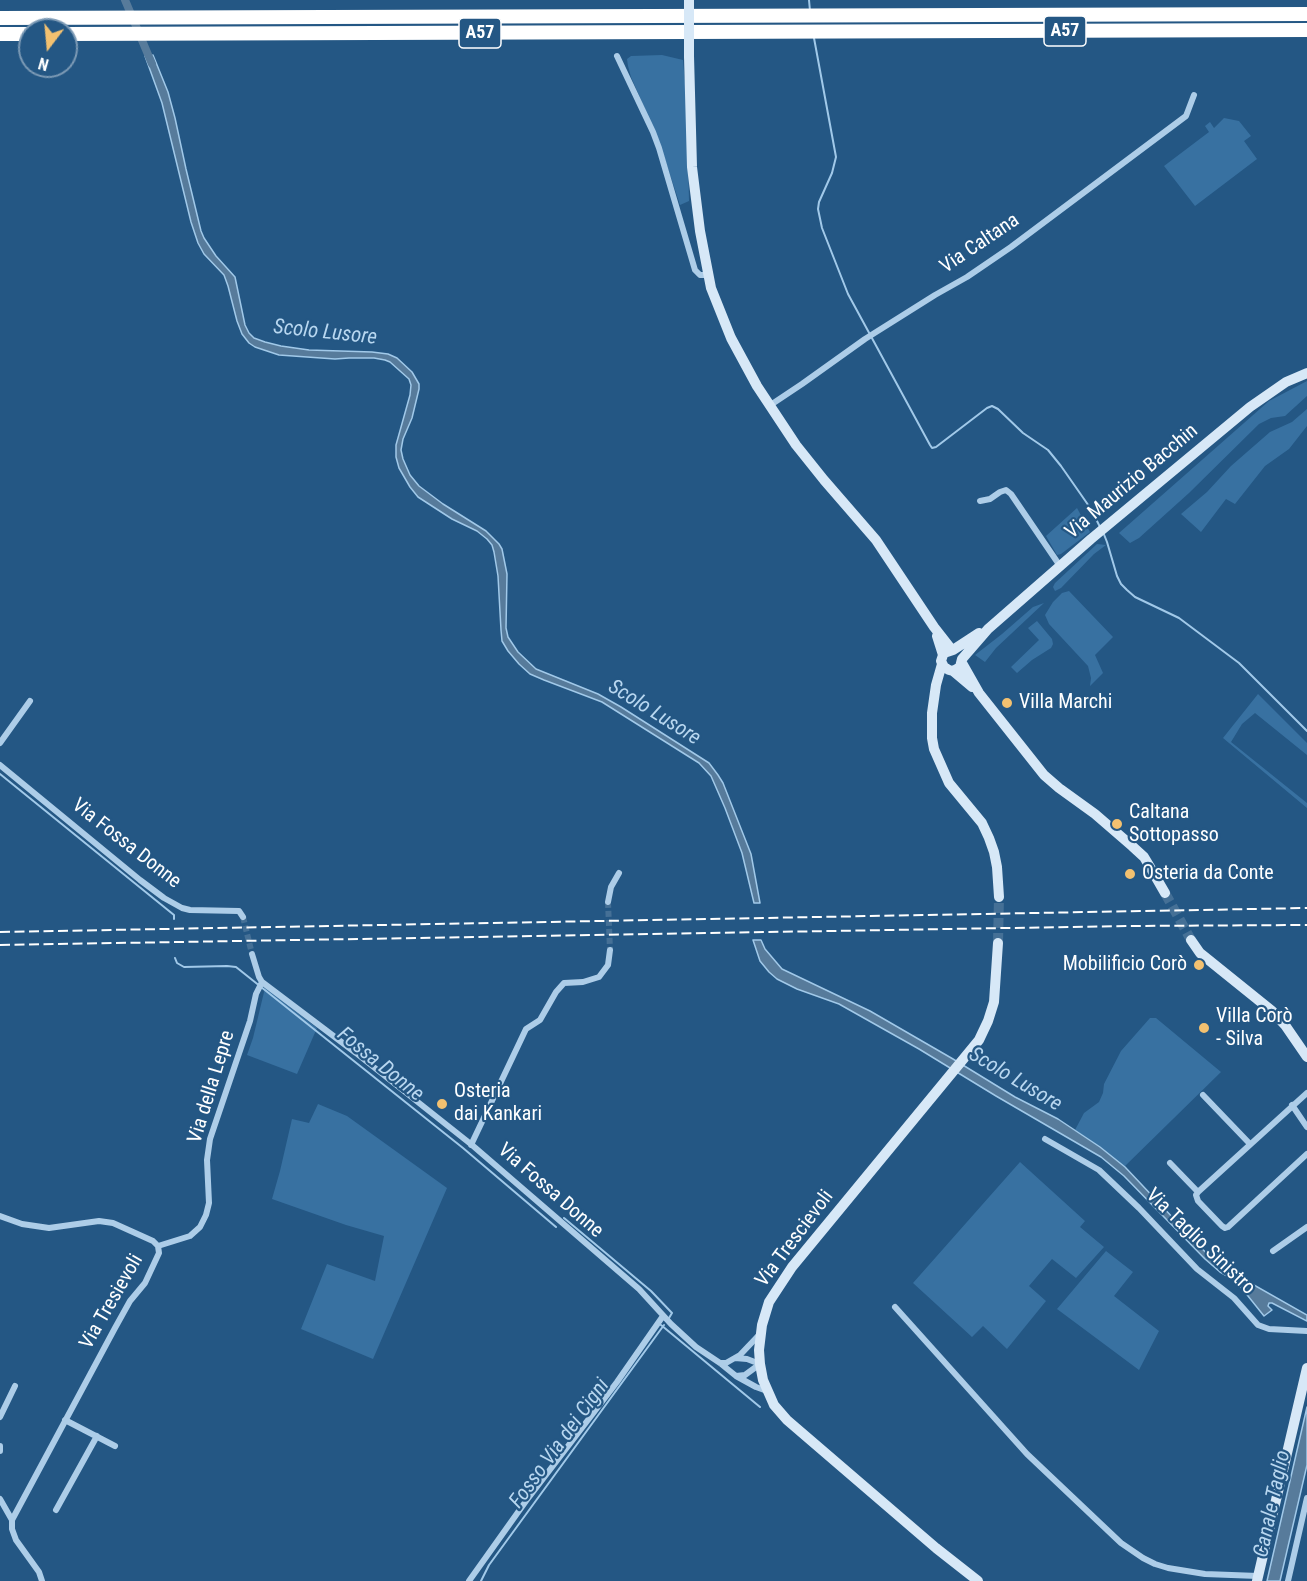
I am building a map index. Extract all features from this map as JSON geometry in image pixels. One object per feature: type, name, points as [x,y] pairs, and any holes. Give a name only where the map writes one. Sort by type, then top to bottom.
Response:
[{"type":"highway","name":"A57","points":[[0,18],[1307,14]]},
{"type":"highway","name":"A57","points":[[78,34],[1307,30]]},
{"type":"highway","points":[[0,34],[18,34]]},
{"type":"main road","points":[[689,0],[692,167],[707,274],[717,306],[731,338],[769,406],[796,445],[876,540],[934,627],[948,655],[946,669],[953,671],[979,693]]},
{"type":"main road","name":"Via Maurizio Bacchin","points":[[962,661],[988,629],[1091,539],[1259,400],[1286,382],[1307,373]]},
{"type":"main road","name":"Via Maurizio Bacchin","points":[[948,655],[969,639],[988,629]]},
{"type":"main road","points":[[948,655],[959,653],[979,693],[1044,775],[1095,814],[1143,857],[1165,893]]},
{"type":"main road","points":[[948,655],[936,685],[932,726],[934,749],[949,783],[982,823],[989,838],[997,867],[999,897]]},
{"type":"main road","points":[[935,696],[953,671],[960,667],[962,661]]},
{"type":"main road","points":[[1191,940],[1200,953],[1272,1011],[1285,1025],[1307,1057]]},
{"type":"main road","name":"Via Trescievoli","points":[[978,1581],[936,1548],[787,1420],[774,1405],[763,1380],[760,1364],[760,1335],[769,1302],[792,1267],[979,1040],[994,1002],[998,943]]},
{"type":"main road","points":[[1258,1578],[1307,1368]]},
{"type":"street","points":[[617,56],[656,140],[695,270],[700,274],[707,274]]},
{"type":"street","name":"Via Caltana","points":[[769,406],[865,339],[967,277],[1011,247],[1182,120],[1186,116],[1194,94]]},
{"type":"street","points":[[980,501],[990,499],[1006,490],[1011,494],[1060,566]]},
{"type":"street","points":[[0,743],[30,701]]},
{"type":"street","name":"Via Fossa Donne","points":[[0,765],[164,898],[190,910],[238,911],[243,917]]},
{"type":"street","points":[[608,902],[611,887],[619,873]]},
{"type":"street","points":[[471,1145],[526,1029],[540,1020],[556,992],[564,983],[599,978],[608,965],[610,950]]},
{"type":"street","points":[[252,954],[261,984]]},
{"type":"street","name":"Via Fossa Donne","points":[[261,984],[356,1053],[471,1145],[639,1289],[663,1316],[696,1347],[720,1362],[736,1376],[756,1388],[768,1391]]},
{"type":"street","name":"Via della Lepre","points":[[158,1246],[190,1236],[200,1227],[206,1215],[209,1203],[207,1160],[210,1139],[261,984]]},
{"type":"street","points":[[1307,1093],[1198,1192],[1196,1195],[1198,1201],[1222,1226],[1228,1227],[1307,1154]]},
{"type":"street","points":[[1203,1095],[1250,1144]]},
{"type":"street","points":[[1292,1105],[1307,1127]]},
{"type":"street","name":"Via Taglio Sinistro","points":[[1045,1139],[1099,1170],[1197,1269],[1234,1298],[1258,1325],[1269,1329],[1307,1331]]},
{"type":"street","points":[[1170,1163],[1198,1192]]},
{"type":"street","name":"Via Tresievoli","points":[[0,1216],[22,1224],[49,1228],[92,1221],[113,1223],[153,1241],[158,1246],[159,1253],[145,1283],[130,1300],[12,1520]]},
{"type":"street","points":[[1273,1251],[1307,1227]]},
{"type":"street","points":[[895,1307],[1027,1454],[1120,1543],[1143,1558],[1168,1568],[1205,1574],[1258,1578]]},
{"type":"street","points":[[469,1581],[526,1501],[617,1382],[663,1316]]},
{"type":"street","points":[[720,1362],[726,1363],[740,1355],[760,1335]]},
{"type":"street","points":[[735,1358],[747,1359],[760,1364]]},
{"type":"street","points":[[736,1376],[745,1375],[760,1364]]},
{"type":"street","points":[[0,1417],[15,1386]]},
{"type":"street","points":[[65,1420],[115,1446]]},
{"type":"street","points":[[56,1510],[97,1436]]},
{"type":"street","points":[[1288,1581],[1307,1498]]},
{"type":"street","points":[[0,1499],[12,1520],[16,1540],[39,1572],[42,1581]]},
{"type":"shaded area","points":[[153,55],[168,92],[201,231],[216,256],[235,277],[245,325],[249,333],[254,338],[281,346],[309,350],[388,354],[397,358],[412,372],[419,384],[419,389],[412,418],[403,439],[401,450],[403,459],[410,475],[419,486],[486,531],[502,549],[507,574],[506,628],[508,637],[518,652],[536,669],[598,694],[709,763],[723,783],[751,854],[760,903],[754,903],[742,853],[725,808],[711,776],[699,763],[602,702],[530,674],[508,651],[502,641],[498,576],[492,545],[477,531],[452,519],[418,497],[399,468],[396,445],[410,395],[409,379],[385,360],[279,355],[255,347],[242,334],[224,275],[204,254],[191,222],[162,103],[145,56]]},
{"type":"shaded area","points":[[662,55],[683,60],[687,107],[689,201],[680,205],[659,141],[631,77],[627,59],[631,56]]},
{"type":"shaded area","points":[[1224,118],[1239,121],[1251,136],[1244,141],[1257,159],[1195,206],[1164,166],[1209,132],[1205,126],[1210,122],[1214,128]]},
{"type":"shaded area","points":[[1307,381],[1307,396],[1285,416],[1271,418],[1259,424],[1189,493],[1139,538],[1130,543],[1119,533],[1269,401]]},
{"type":"shaded area","points":[[1307,409],[1307,426],[1289,449],[1265,466],[1235,504],[1226,499],[1201,532],[1181,514],[1270,432],[1292,422]]},
{"type":"shaded area","points":[[1077,508],[1090,532],[1057,555],[1046,536]]},
{"type":"shaded area","points":[[1097,544],[1106,545],[1055,591],[1053,587],[1055,583]]},
{"type":"shaded area","points":[[1069,591],[1113,637],[1095,655],[1103,673],[1090,686],[1088,666],[1049,624],[1045,615],[1062,593]]},
{"type":"shaded area","points":[[1044,603],[996,648],[985,662],[975,655],[1033,607]]},
{"type":"shaded area","points":[[1037,621],[1052,639],[1053,644],[1051,648],[1017,673],[1011,667],[1039,640],[1028,628]]},
{"type":"shaded area","points":[[1258,694],[1307,743],[1307,755],[1255,713],[1242,724],[1231,742],[1307,803],[1307,808],[1223,738]]},
{"type":"shaded area","points":[[753,940],[761,940],[765,949],[782,969],[870,1011],[1015,1097],[1058,1119],[1100,1147],[1125,1167],[1209,1256],[1231,1272],[1307,1315],[1307,1321],[1272,1303],[1268,1306],[1272,1310],[1264,1316],[1236,1281],[1220,1272],[1205,1259],[1124,1176],[1101,1157],[839,1004],[777,979],[760,961]]},
{"type":"shaded area","points":[[265,988],[317,1028],[297,1074],[247,1055]]},
{"type":"shaded area","points":[[1150,1018],[1156,1018],[1221,1072],[1124,1167],[1075,1130],[1084,1113],[1099,1102],[1104,1084],[1121,1051]]},
{"type":"shaded area","points":[[318,1104],[347,1116],[447,1188],[373,1359],[301,1329],[327,1264],[375,1281],[384,1236],[272,1199],[292,1119],[309,1123]]},
{"type":"shaded area","points":[[1020,1162],[1085,1221],[1080,1227],[1104,1247],[1076,1278],[1052,1259],[1029,1286],[1046,1301],[1007,1349],[983,1326],[972,1337],[913,1283]]},
{"type":"shaded area","points":[[1106,1251],[1133,1272],[1114,1296],[1159,1331],[1139,1370],[1057,1309]]},
{"type":"shaded area","points":[[1307,1407],[1307,1465],[1280,1581],[1267,1581]]},
{"type":"waterway","name":"Scolo Lusore","points":[[125,0],[152,64]]},
{"type":"waterway","points":[[809,0],[810,11]]},
{"type":"waterway","points":[[814,38],[836,157],[832,173],[819,202],[822,228],[848,294],[930,445],[932,448],[936,447],[992,406],[1023,433],[1048,450],[1091,509],[1100,527]]},
{"type":"waterway","points":[[1103,532],[1117,576],[1127,590],[1135,597],[1179,618],[1239,663],[1307,731]]},
{"type":"waterway","name":"Fossa Donne","points":[[0,774],[174,915],[174,919]]},
{"type":"waterway","name":"Fossa Donne","points":[[175,958],[177,963],[184,967],[236,967],[463,1148],[556,1227]]},
{"type":"waterway","name":"Fosso Via dei Cigni","points":[[564,1218],[651,1291],[672,1313],[669,1318]]},
{"type":"waterway","points":[[661,1325],[760,1407]]},
{"type":"waterway","name":"Fosso Via dei Cigni","points":[[481,1581],[489,1565],[664,1325]]},
{"type":"tunnel","points":[[1165,893],[1191,940]]},
{"type":"tunnel","points":[[998,943],[999,897]]},
{"type":"tunnel","points":[[608,902],[610,950]]},
{"type":"tunnel","points":[[243,917],[252,954]]},
{"type":"railway","points":[[0,932],[1307,908]]},
{"type":"railway","points":[[0,945],[1307,925]]},
{"type":"place","name":"Villa Marchi","points":[[1007,703]]},
{"type":"place","name":"Caltana Sottopasso","points":[[1117,824]]},
{"type":"place","name":"Osteria da Conte","points":[[1130,874]]},
{"type":"place","name":"Mobilificio Corò","points":[[1199,965]]},
{"type":"place","name":"Villa Corò - Silva","points":[[1204,1028]]},
{"type":"place","name":"Osteria dai Kankari","points":[[442,1104]]},
{"type":"water label","name":"Canale Taglio","points":[[1273,1504]]}]
